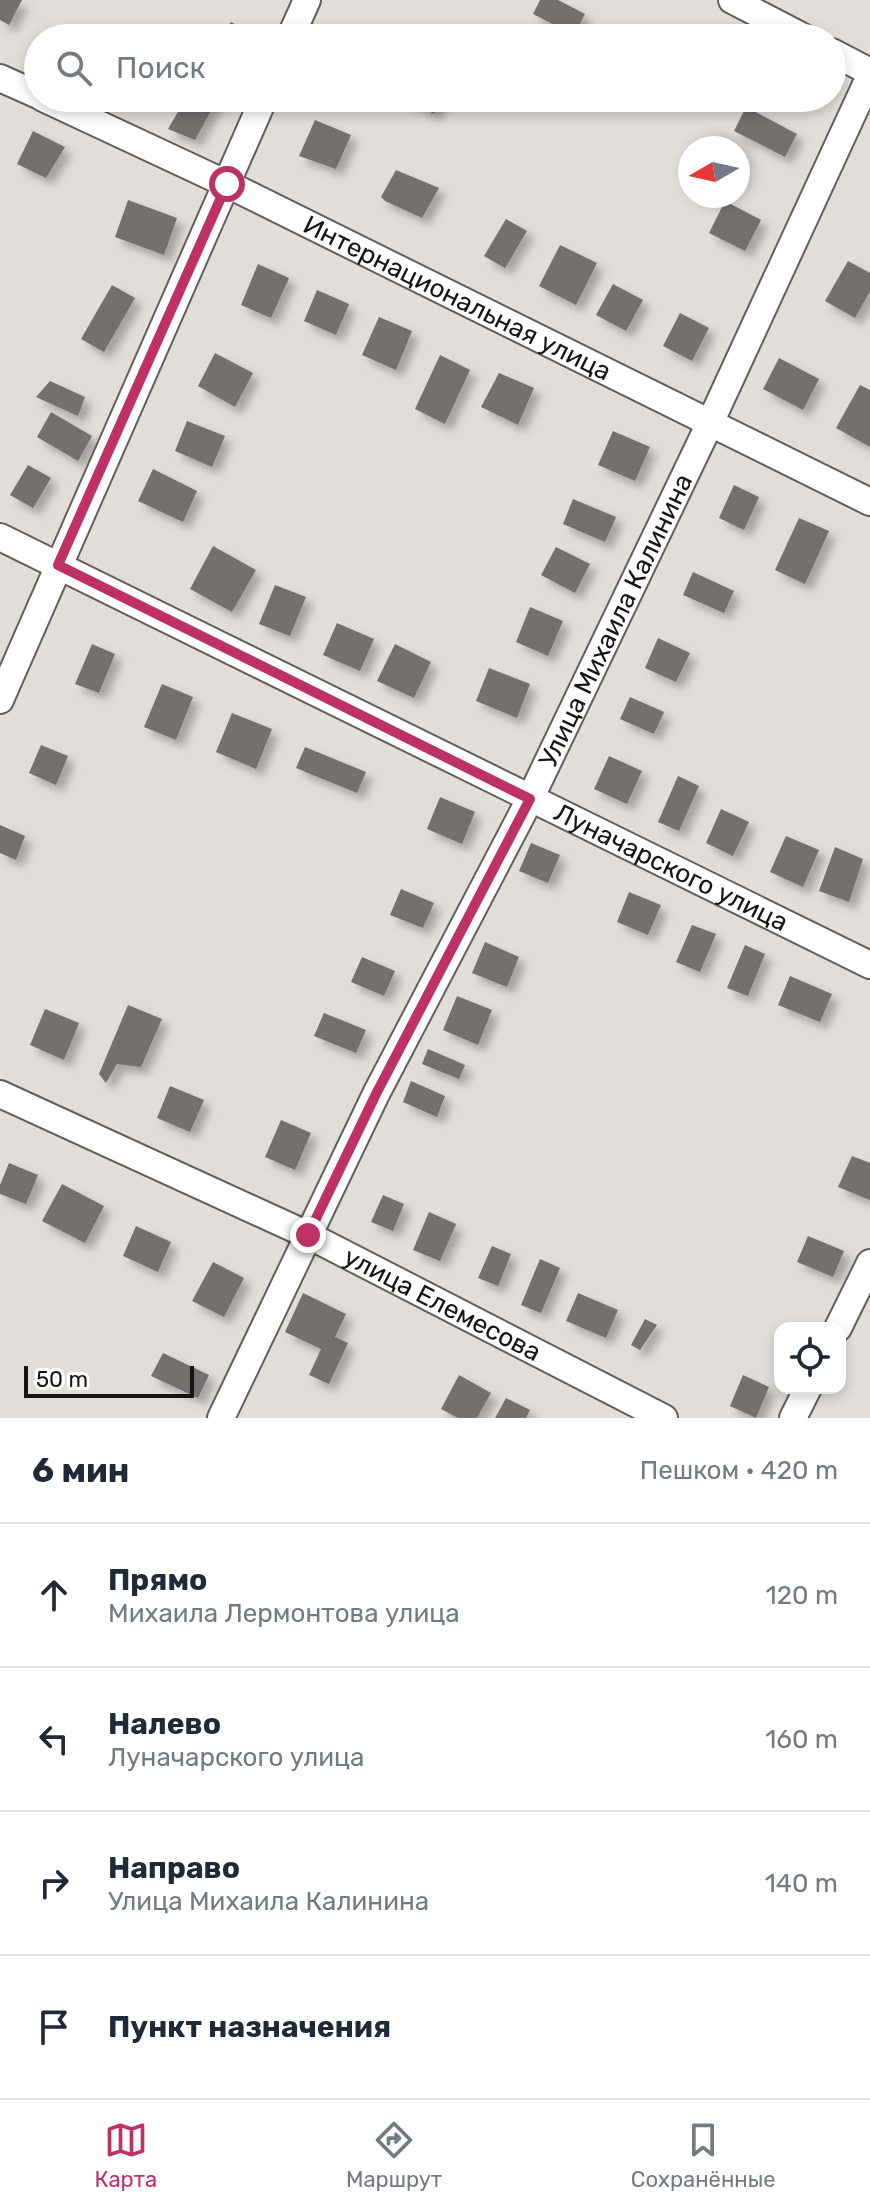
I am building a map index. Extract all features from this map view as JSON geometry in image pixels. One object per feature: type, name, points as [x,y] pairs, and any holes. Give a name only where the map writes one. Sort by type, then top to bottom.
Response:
[{"type":"street","points":[[296,24],[307,0]]},
{"type":"street","points":[[732,0],[778,24]]},
{"type":"street","points":[[846,60],[870,74]]},
{"type":"street","name":"Улица Михаила Калинина","points":[[221,1418],[376,1094],[530,799],[710,423],[870,74]]},
{"type":"street","name":"Интернациональная улица","points":[[0,78],[24,89]]},
{"type":"street","name":"Интернациональная улица","points":[[73,112],[227,184],[870,502]]},
{"type":"street","points":[[0,700],[258,112]]},
{"type":"street","name":"Луначарского улица","points":[[0,537],[870,965]]},
{"type":"street","name":"улица Елемесова","points":[[0,1094],[308,1235],[664,1418]]},
{"type":"street","points":[[841,1322],[870,1263]]},
{"type":"street","points":[[793,1418],[805,1394]]},
{"type":"building","points":[[0,0],[22,0],[9,25],[0,20]]},
{"type":"building","points":[[540,0],[558,0],[585,14],[580,24],[553,24],[533,14]]},
{"type":"building","points":[[178,112],[210,112],[195,140],[168,129]]},
{"type":"building","points":[[744,112],[755,112],[797,134],[785,157],[750,139],[750,136],[734,131]]},
{"type":"building","points":[[315,120],[351,135],[336,169],[299,156]]},
{"type":"building","points":[[33,131],[65,147],[46,178],[17,164]]},
{"type":"building","points":[[396,170],[439,188],[422,218],[381,197]]},
{"type":"building","points":[[128,200],[177,218],[164,255],[115,237]]},
{"type":"building","points":[[722,208],[738,208],[761,220],[745,251],[709,233]]},
{"type":"building","points":[[506,219],[527,231],[505,268],[484,256]]},
{"type":"building","points":[[560,245],[597,263],[576,305],[539,286]]},
{"type":"building","points":[[848,261],[870,273],[870,291],[855,318],[825,301]]},
{"type":"building","points":[[258,264],[289,278],[271,318],[241,305]]},
{"type":"building","points":[[613,284],[643,300],[626,331],[596,315]]},
{"type":"building","points":[[112,285],[135,298],[104,352],[81,339]]},
{"type":"building","points":[[317,290],[349,304],[336,335],[304,321]]},
{"type":"building","points":[[680,313],[709,328],[692,361],[663,346]]},
{"type":"building","points":[[379,317],[412,331],[396,370],[362,355]]},
{"type":"building","points":[[215,353],[253,373],[235,407],[198,386]]},
{"type":"building","points":[[440,355],[470,370],[445,424],[415,409]]},
{"type":"building","points":[[779,358],[819,379],[803,410],[763,389]]},
{"type":"building","points":[[499,373],[534,388],[518,425],[481,407]]},
{"type":"building","points":[[50,381],[85,397],[78,416],[36,397]]},
{"type":"building","points":[[860,385],[870,390],[870,447],[836,428]]},
{"type":"building","points":[[51,412],[92,436],[78,461],[37,437]]},
{"type":"building","points":[[187,421],[225,436],[212,467],[175,451]]},
{"type":"building","points":[[613,431],[650,447],[635,481],[598,465]]},
{"type":"building","points":[[28,465],[51,478],[33,508],[10,495]]},
{"type":"building","points":[[153,469],[197,491],[183,522],[138,501]]},
{"type":"building","points":[[734,485],[759,497],[744,530],[719,518]]},
{"type":"building","points":[[573,499],[616,517],[605,542],[563,524]]},
{"type":"building","points":[[799,518],[829,531],[805,584],[775,570]]},
{"type":"building","points":[[213,546],[256,570],[232,612],[190,589]]},
{"type":"building","points":[[556,547],[590,564],[575,593],[541,575]]},
{"type":"building","points":[[693,572],[734,591],[724,613],[683,595]]},
{"type":"building","points":[[275,585],[306,597],[290,636],[259,624]]},
{"type":"building","points":[[530,607],[563,621],[548,656],[516,642]]},
{"type":"building","points":[[337,623],[374,639],[360,671],[323,655]]},
{"type":"building","points":[[658,638],[690,653],[676,682],[645,668]]},
{"type":"building","points":[[92,644],[115,654],[99,693],[75,684]]},
{"type":"building","points":[[395,644],[431,662],[414,698],[377,681]]},
{"type":"building","points":[[489,668],[530,684],[517,718],[476,701]]},
{"type":"building","points":[[162,684],[193,697],[176,740],[144,727]]},
{"type":"building","points":[[630,697],[664,712],[654,734],[620,719]]},
{"type":"building","points":[[232,713],[272,729],[256,769],[216,752]]},
{"type":"building","points":[[41,745],[68,756],[56,785],[29,773]]},
{"type":"building","points":[[305,747],[366,772],[357,793],[296,768]]},
{"type":"building","points":[[609,756],[642,771],[627,804],[594,789]]},
{"type":"building","points":[[678,776],[699,786],[679,831],[658,822]]},
{"type":"building","points":[[440,797],[475,812],[462,844],[427,829]]},
{"type":"building","points":[[721,809],[749,822],[733,856],[706,843]]},
{"type":"building","points":[[0,825],[25,836],[16,860],[0,853]]},
{"type":"building","points":[[786,836],[819,850],[803,887],[770,872]]},
{"type":"building","points":[[531,843],[560,855],[548,883],[519,871]]},
{"type":"building","points":[[835,847],[863,859],[849,902],[819,891]]},
{"type":"building","points":[[401,889],[434,903],[423,928],[390,915]]},
{"type":"building","points":[[629,892],[661,905],[648,935],[617,922]]},
{"type":"building","points":[[692,925],[716,934],[700,972],[676,962]]},
{"type":"building","points":[[485,942],[519,957],[507,987],[472,973]]},
{"type":"building","points":[[745,945],[765,954],[748,996],[727,988]]},
{"type":"building","points":[[362,957],[395,971],[384,996],[351,982]]},
{"type":"building","points":[[790,976],[832,994],[820,1022],[778,1005]]},
{"type":"building","points":[[457,996],[492,1010],[478,1045],[443,1030]]},
{"type":"building","points":[[128,1005],[162,1019],[141,1067],[117,1064],[106,1083],[99,1074]]},
{"type":"building","points":[[45,1009],[79,1023],[64,1060],[30,1045]]},
{"type":"building","points":[[324,1013],[366,1030],[356,1053],[314,1036]]},
{"type":"building","points":[[428,1049],[465,1065],[459,1079],[422,1064]]},
{"type":"building","points":[[411,1081],[445,1096],[437,1117],[403,1102]]},
{"type":"building","points":[[170,1086],[204,1100],[190,1132],[157,1118]]},
{"type":"building","points":[[281,1120],[311,1133],[295,1170],[265,1157]]},
{"type":"building","points":[[852,1156],[870,1163],[870,1200],[838,1187]]},
{"type":"building","points":[[9,1163],[38,1175],[26,1204],[0,1194],[0,1185]]},
{"type":"building","points":[[62,1184],[104,1206],[85,1243],[42,1221]]},
{"type":"building","points":[[383,1195],[404,1204],[393,1231],[371,1222]]},
{"type":"building","points":[[429,1212],[456,1224],[440,1261],[413,1250]]},
{"type":"building","points":[[136,1226],[171,1242],[158,1272],[123,1256]]},
{"type":"building","points":[[808,1236],[844,1251],[833,1277],[797,1262]]},
{"type":"building","points":[[492,1246],[511,1254],[498,1286],[478,1278]]},
{"type":"building","points":[[540,1259],[560,1268],[541,1313],[521,1305]]},
{"type":"building","points":[[213,1262],[244,1278],[224,1317],[192,1301]]},
{"type":"building","points":[[303,1293],[346,1314],[335,1337],[348,1343],[329,1384],[309,1375],[321,1349],[285,1332]]},
{"type":"building","points":[[578,1293],[618,1310],[606,1338],[566,1321]]},
{"type":"building","points":[[645,1319],[657,1325],[640,1350],[631,1345]]},
{"type":"building","points":[[163,1353],[209,1375],[198,1398],[151,1376]]},
{"type":"building","points":[[459,1375],[491,1393],[477,1418],[458,1418],[441,1409]]},
{"type":"building","points":[[743,1375],[769,1387],[756,1418],[730,1406]]},
{"type":"building","points":[[506,1398],[530,1410],[526,1418],[495,1418]]},
{"type":"route","points":[[227,184],[58,565],[530,799],[376,1094],[308,1235]]}]
